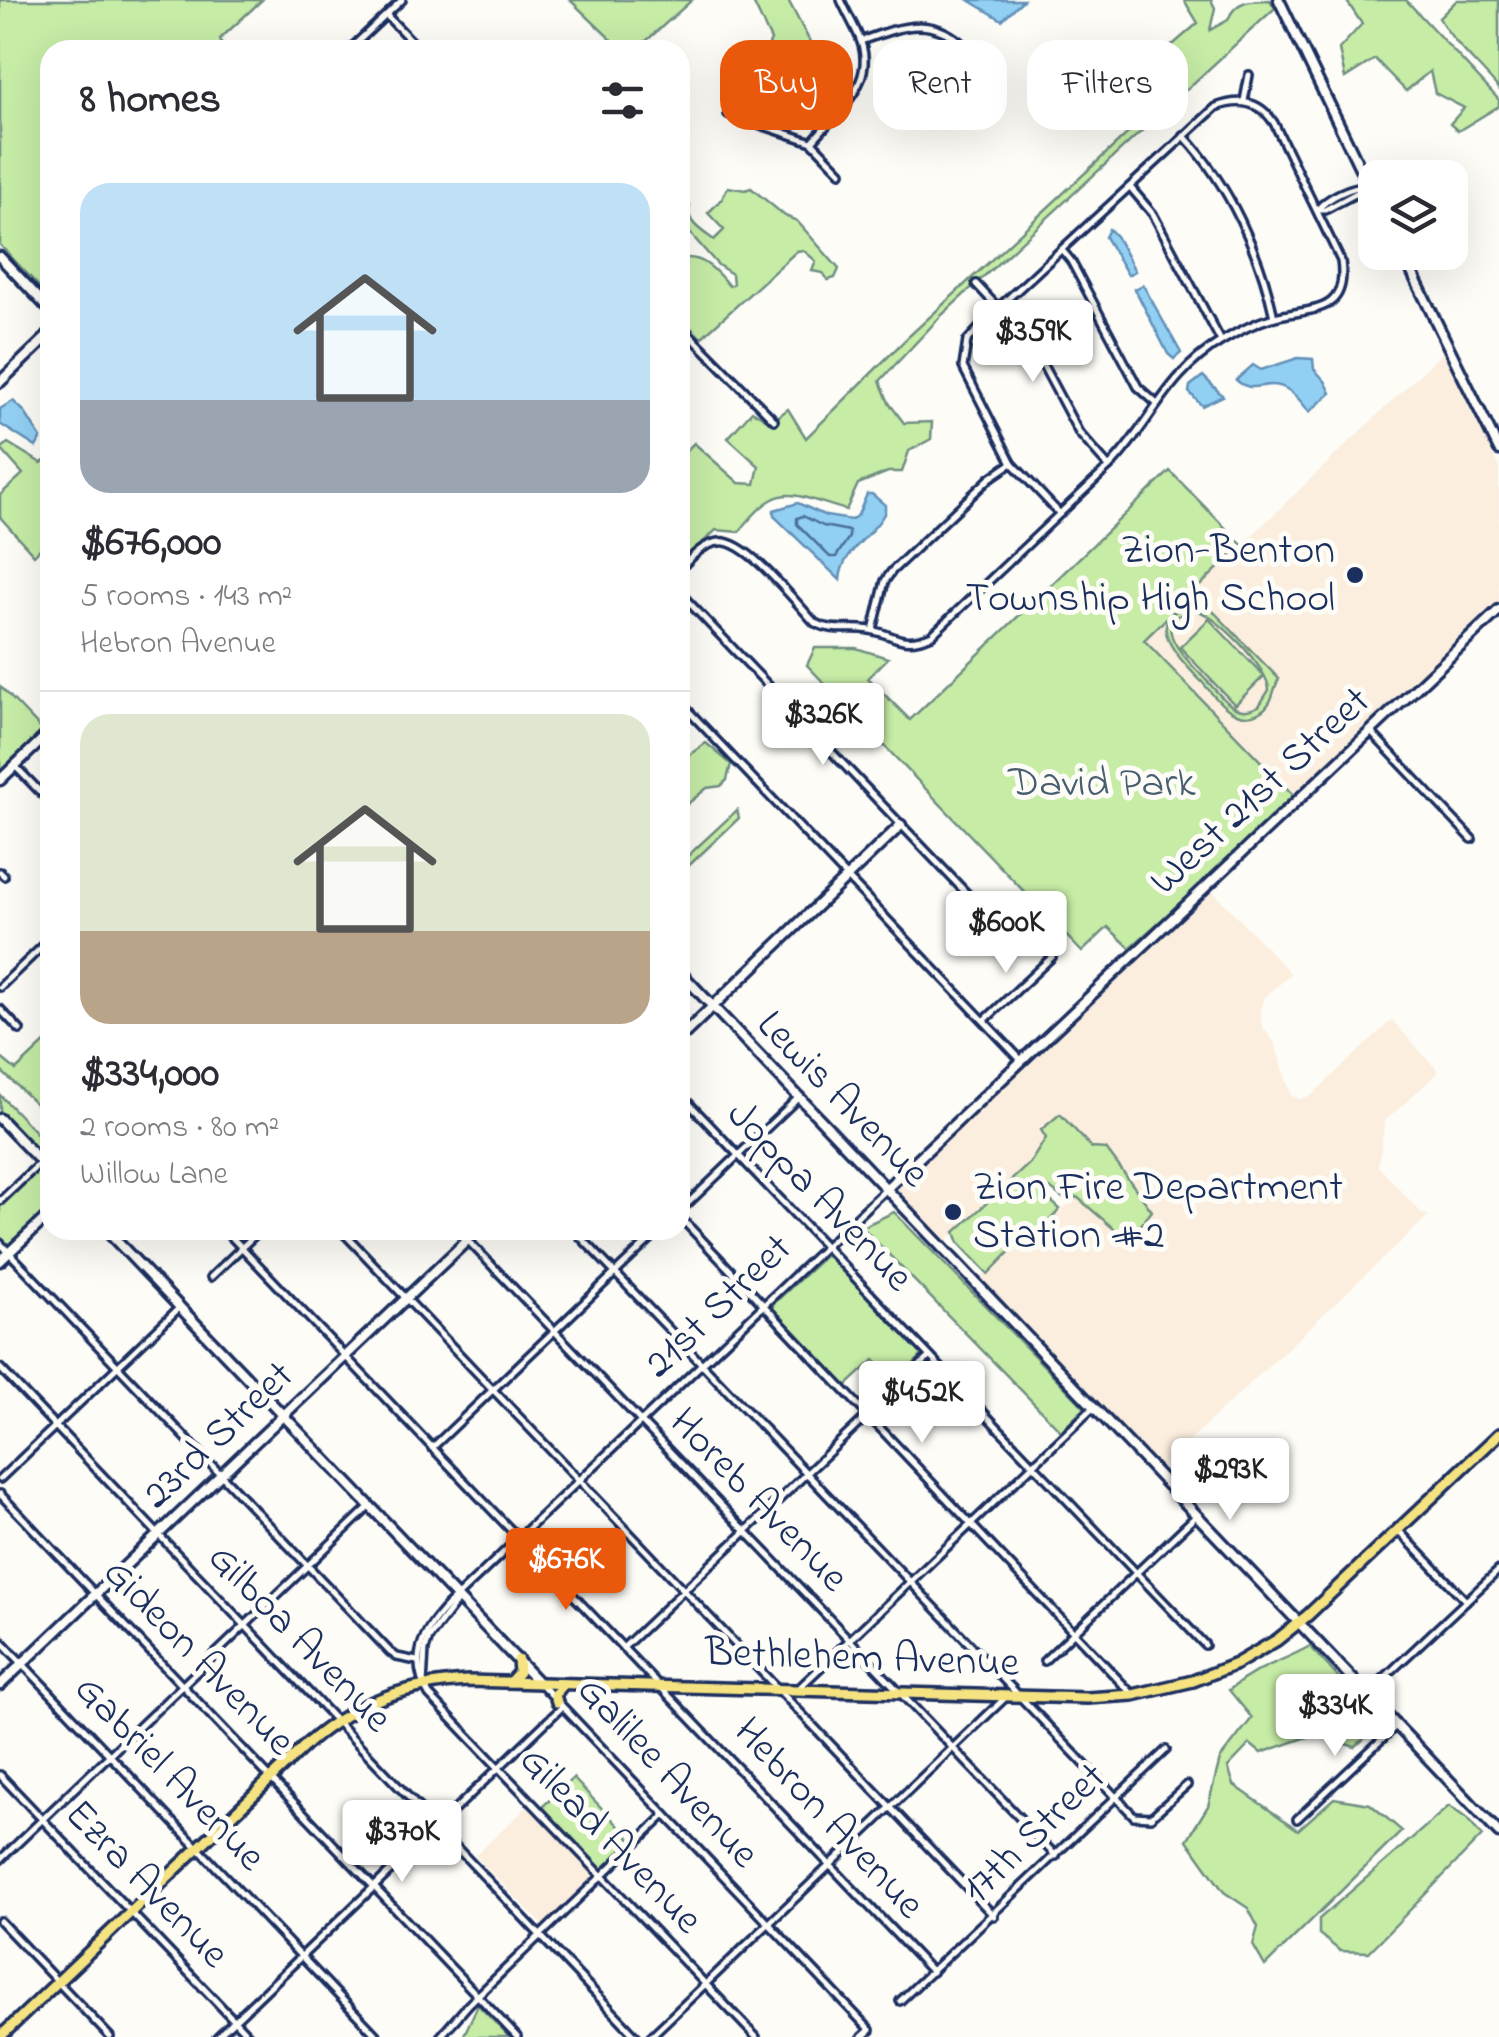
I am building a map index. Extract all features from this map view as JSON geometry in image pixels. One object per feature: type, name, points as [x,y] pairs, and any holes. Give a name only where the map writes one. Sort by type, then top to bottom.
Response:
[{"type":"main road","name":"Bethlehem Avenue","points":[[0,2037],[271,1778],[336,1721],[375,1700],[423,1685],[510,1682],[1006,1696],[1133,1695],[1172,1687],[1252,1656],[1299,1623],[1499,1434]]},
{"type":"main road","points":[[510,1682],[518,1672],[518,1660]]},
{"type":"main road","points":[[560,1705],[555,1695],[563,1684]]},
{"type":"street","points":[[360,40],[402,0]]},
{"type":"street","points":[[812,142],[859,86],[864,65],[861,41],[841,0]]},
{"type":"street","points":[[1278,0],[1358,165]]},
{"type":"street","points":[[386,15],[410,40]]},
{"type":"street","points":[[861,41],[911,24],[946,32],[957,40]]},
{"type":"street","points":[[1244,101],[1250,75]]},
{"type":"street","points":[[690,560],[704,546],[728,541],[745,550],[815,624],[828,630],[873,630],[910,642],[932,635],[1060,514],[1109,467],[1182,372],[1220,342],[1274,317],[1316,311],[1337,296],[1342,284],[1341,261],[1317,210],[1269,115],[1244,101],[1216,106],[998,308],[967,342],[963,367],[1012,463],[1060,514]]},
{"type":"street","points":[[776,130],[812,142],[841,172]]},
{"type":"street","points":[[1184,136],[1215,172],[1262,270],[1274,317]]},
{"type":"street","points":[[1130,186],[1154,214],[1220,342]]},
{"type":"street","points":[[1317,210],[1325,210],[1358,192]]},
{"type":"street","points":[[1062,250],[1138,386],[1156,403]]},
{"type":"street","points":[[0,257],[40,299]]},
{"type":"street","points":[[1411,270],[1499,450]]},
{"type":"street","points":[[976,284],[1031,343],[1080,434],[1109,467]]},
{"type":"street","points":[[690,335],[774,420]]},
{"type":"street","points":[[0,382],[40,344]]},
{"type":"street","points":[[873,630],[885,582],[892,570],[990,478],[1012,463]]},
{"type":"street","points":[[690,603],[992,920]]},
{"type":"street","name":"West 21st Street","points":[[1021,1060],[1499,610]]},
{"type":"street","points":[[910,642],[911,651]]},
{"type":"street","points":[[690,712],[1021,1060]]},
{"type":"street","points":[[1370,730],[1472,839]]},
{"type":"street","points":[[0,780],[40,742]]},
{"type":"street","points":[[15,766],[40,792]]},
{"type":"street","points":[[690,1028],[901,825]]},
{"type":"street","points":[[0,987],[40,949]]},
{"type":"street","points":[[984,1021],[1052,957]]},
{"type":"street","name":"Lewis Avenue","points":[[690,983],[1499,1833]]},
{"type":"street","points":[[0,1009],[20,1030]]},
{"type":"street","name":"21st Street","points":[[421,1660],[426,1632],[448,1605],[1021,1060]]},
{"type":"street","points":[[690,1204],[799,1098]]},
{"type":"street","name":"Joppa Avenue","points":[[690,1105],[1205,1645]]},
{"type":"street","points":[[0,1119],[40,1160]]},
{"type":"street","points":[[0,1202],[40,1164]]},
{"type":"street","points":[[0,1262],[40,1223]]},
{"type":"street","points":[[690,1225],[1133,1695]]},
{"type":"street","name":"Galilee Avenue","points":[[116,1240],[870,2030],[862,2037]]},
{"type":"street","name":"Hebron Avenue","points":[[234,1240],[932,1972]]},
{"type":"street","points":[[211,1278],[250,1240]]},
{"type":"street","points":[[350,1240],[994,1916]]},
{"type":"street","name":"23rd Street","points":[[0,1684],[468,1240]]},
{"type":"street","name":"Horeb Avenue","points":[[468,1240],[1056,1856]]},
{"type":"street","points":[[584,1240],[1134,1816],[1144,1822],[1187,1786]]},
{"type":"street","points":[[432,1448],[650,1240]]},
{"type":"street","points":[[0,1243],[390,1652],[397,1658],[421,1660],[423,1685]]},
{"type":"street","points":[[0,1479],[180,1307]]},
{"type":"street","points":[[624,1648],[929,1356]]},
{"type":"street","name":"Gilboa Avenue","points":[[0,1368],[637,2037]]},
{"type":"street","points":[[797,1690],[1094,1407]]},
{"type":"street","name":"Gideon Avenue","points":[[0,1494],[517,2037]]},
{"type":"street","points":[[0,1860],[370,1506]]},
{"type":"street","points":[[1044,1661],[1198,1516]]},
{"type":"street","points":[[1398,1530],[1466,1601]]},
{"type":"street","points":[[1367,1694],[1499,1570]]},
{"type":"street","name":"Gabriel Avenue","points":[[0,1640],[378,2037]]},
{"type":"street","name":"Gilead Avenue","points":[[423,1685],[756,2037]]},
{"type":"street","points":[[650,2037],[1006,1696]]},
{"type":"street","points":[[217,2037],[560,1705]]},
{"type":"street","points":[[1297,1819],[1396,1725]]},
{"type":"street","name":"17th Street","points":[[900,2002],[1166,1750]]},
{"type":"street","name":"Ezra Avenue","points":[[0,1775],[250,2037]]},
{"type":"street","points":[[440,2037],[665,1815]]},
{"type":"street","points":[[0,1921],[110,2037]]},
{"type":"shaded area","name":"Zion-Benton Township High School","points":[[1444,351],[1499,468],[1499,605],[1297,799],[1144,639]]},
{"type":"shaded area","points":[[1210,888],[1291,974],[1265,997],[1260,1009],[1262,1027],[1275,1043],[1291,1095],[1299,1099],[1312,1095],[1392,1020],[1439,1072],[1385,1121],[1378,1166],[1422,1214],[1429,1215],[1158,1470],[981,1278],[1030,1230],[1042,1229],[1076,1197],[1128,1241],[1092,1148],[1061,1114],[1030,1163],[944,1243],[896,1190]]},
{"type":"shaded area","points":[[530,1804],[595,1873],[544,1926],[475,1856]]},
{"type":"green space","points":[[0,0],[262,0],[220,40],[40,40],[40,287],[0,245]]},
{"type":"green space","points":[[570,0],[692,0],[647,40],[612,40]]},
{"type":"green space","points":[[752,0],[788,0],[809,40],[771,40]]},
{"type":"green space","points":[[1184,0],[1211,0],[1215,8],[1210,30],[1228,20],[1244,2],[1270,0],[1275,8],[1188,88],[1188,40],[1178,40],[1198,23]]},
{"type":"green space","points":[[1346,0],[1406,0],[1499,100],[1499,106],[1458,131],[1450,124],[1464,108],[1435,93],[1430,71],[1406,91],[1375,59],[1345,78],[1339,49],[1362,24]]},
{"type":"green space","points":[[1457,0],[1499,0],[1499,89],[1439,18]]},
{"type":"green space","points":[[1131,130],[1143,130],[942,315],[880,381],[889,403],[904,423],[932,422],[931,439],[909,451],[902,472],[888,472],[858,484],[846,510],[797,496],[776,498],[753,515],[739,532],[716,530],[690,555],[690,447],[694,443],[739,483],[755,484],[759,466],[728,438],[752,411],[771,422],[788,409],[806,438],[906,339]]},
{"type":"green space","points":[[728,187],[751,188],[797,221],[839,269],[835,278],[828,280],[823,273],[812,271],[816,261],[803,250],[797,251],[701,338],[690,327],[690,258],[713,269],[729,286],[733,284],[732,274],[718,265],[690,233],[690,217],[714,240],[724,230],[708,213]]},
{"type":"green space","points":[[8,443],[40,462],[40,549],[34,555],[0,517],[0,495],[23,474],[1,449]]},
{"type":"green space","name":"David Park","points":[[1170,471],[1242,545],[1144,640],[1297,799],[1130,948],[1108,927],[1082,952],[807,665],[815,648],[856,648],[888,658],[868,678],[910,720]]},
{"type":"green space","points":[[1192,605],[1213,611],[1279,679],[1265,709],[1248,716],[1232,712],[1184,663],[1166,630],[1176,611]],"holes":[[[1194,610],[1227,631],[1260,669],[1269,690],[1259,706],[1238,709],[1223,699],[1174,642],[1172,623],[1179,615]]]},
{"type":"green space","points":[[1209,619],[1264,676],[1235,705],[1180,647]]},
{"type":"green space","points":[[0,686],[40,728],[40,734],[0,771]]},
{"type":"green space","points":[[706,743],[731,764],[721,786],[707,788],[690,802],[690,754]]},
{"type":"green space","points":[[737,810],[739,818],[690,865],[690,854]]},
{"type":"green space","points":[[40,1047],[40,1108],[0,1070],[0,1057],[16,1070]]},
{"type":"green space","points":[[0,1095],[40,1137],[40,1161],[0,1119]]},
{"type":"green space","points":[[1060,1114],[1092,1148],[1106,1149],[1152,1211],[1128,1241],[1077,1197],[1068,1202],[1046,1185],[1035,1187],[1060,1209],[1042,1229],[1030,1231],[988,1274],[959,1243],[955,1232],[1030,1163],[1046,1138],[1041,1130]]},
{"type":"green space","points":[[40,1163],[40,1223],[0,1261],[0,1201]]},
{"type":"green space","points":[[894,1212],[1085,1408],[1061,1431],[862,1227]]},
{"type":"green space","points":[[825,1256],[922,1355],[897,1382],[874,1360],[846,1386],[773,1309],[773,1304]]},
{"type":"green space","points":[[1310,1646],[1377,1721],[1373,1730],[1355,1747],[1316,1734],[1261,1753],[1250,1744],[1228,1767],[1234,1785],[1298,1830],[1334,1798],[1370,1804],[1402,1831],[1265,1966],[1253,1945],[1258,1927],[1248,1908],[1224,1892],[1187,1840],[1208,1806],[1220,1759],[1252,1718],[1229,1690]]},
{"type":"green space","points":[[573,1778],[633,1841],[604,1868],[542,1807]]},
{"type":"green space","points":[[1449,1806],[1482,1836],[1369,1952],[1340,1951],[1319,1934],[1319,1919]]},
{"type":"green space","points":[[478,2005],[509,2037],[463,2037]]},
{"type":"water","points":[[969,0],[1023,0],[1002,20]]},
{"type":"water","points":[[1109,229],[1135,271],[1128,275],[1105,237]]},
{"type":"water","points":[[1143,285],[1181,353],[1174,359],[1135,289]]},
{"type":"water","points":[[1298,358],[1313,359],[1314,369],[1331,393],[1309,412],[1297,397],[1277,385],[1253,387],[1236,380],[1253,365],[1261,370]]},
{"type":"water","points":[[1203,376],[1223,396],[1202,406],[1189,392],[1190,386]]},
{"type":"water","points":[[13,401],[24,411],[40,436],[36,447],[0,424],[0,409]]},
{"type":"water","points":[[867,494],[885,505],[885,512],[846,560],[840,580],[774,516],[774,510],[798,503],[826,516],[851,520],[858,515]]},
{"type":"place","name":"Zion-Benton Township High School","points":[[1355,575]]},
{"type":"place","name":"Zion Fire Department Station #2","points":[[953,1212]]}]
